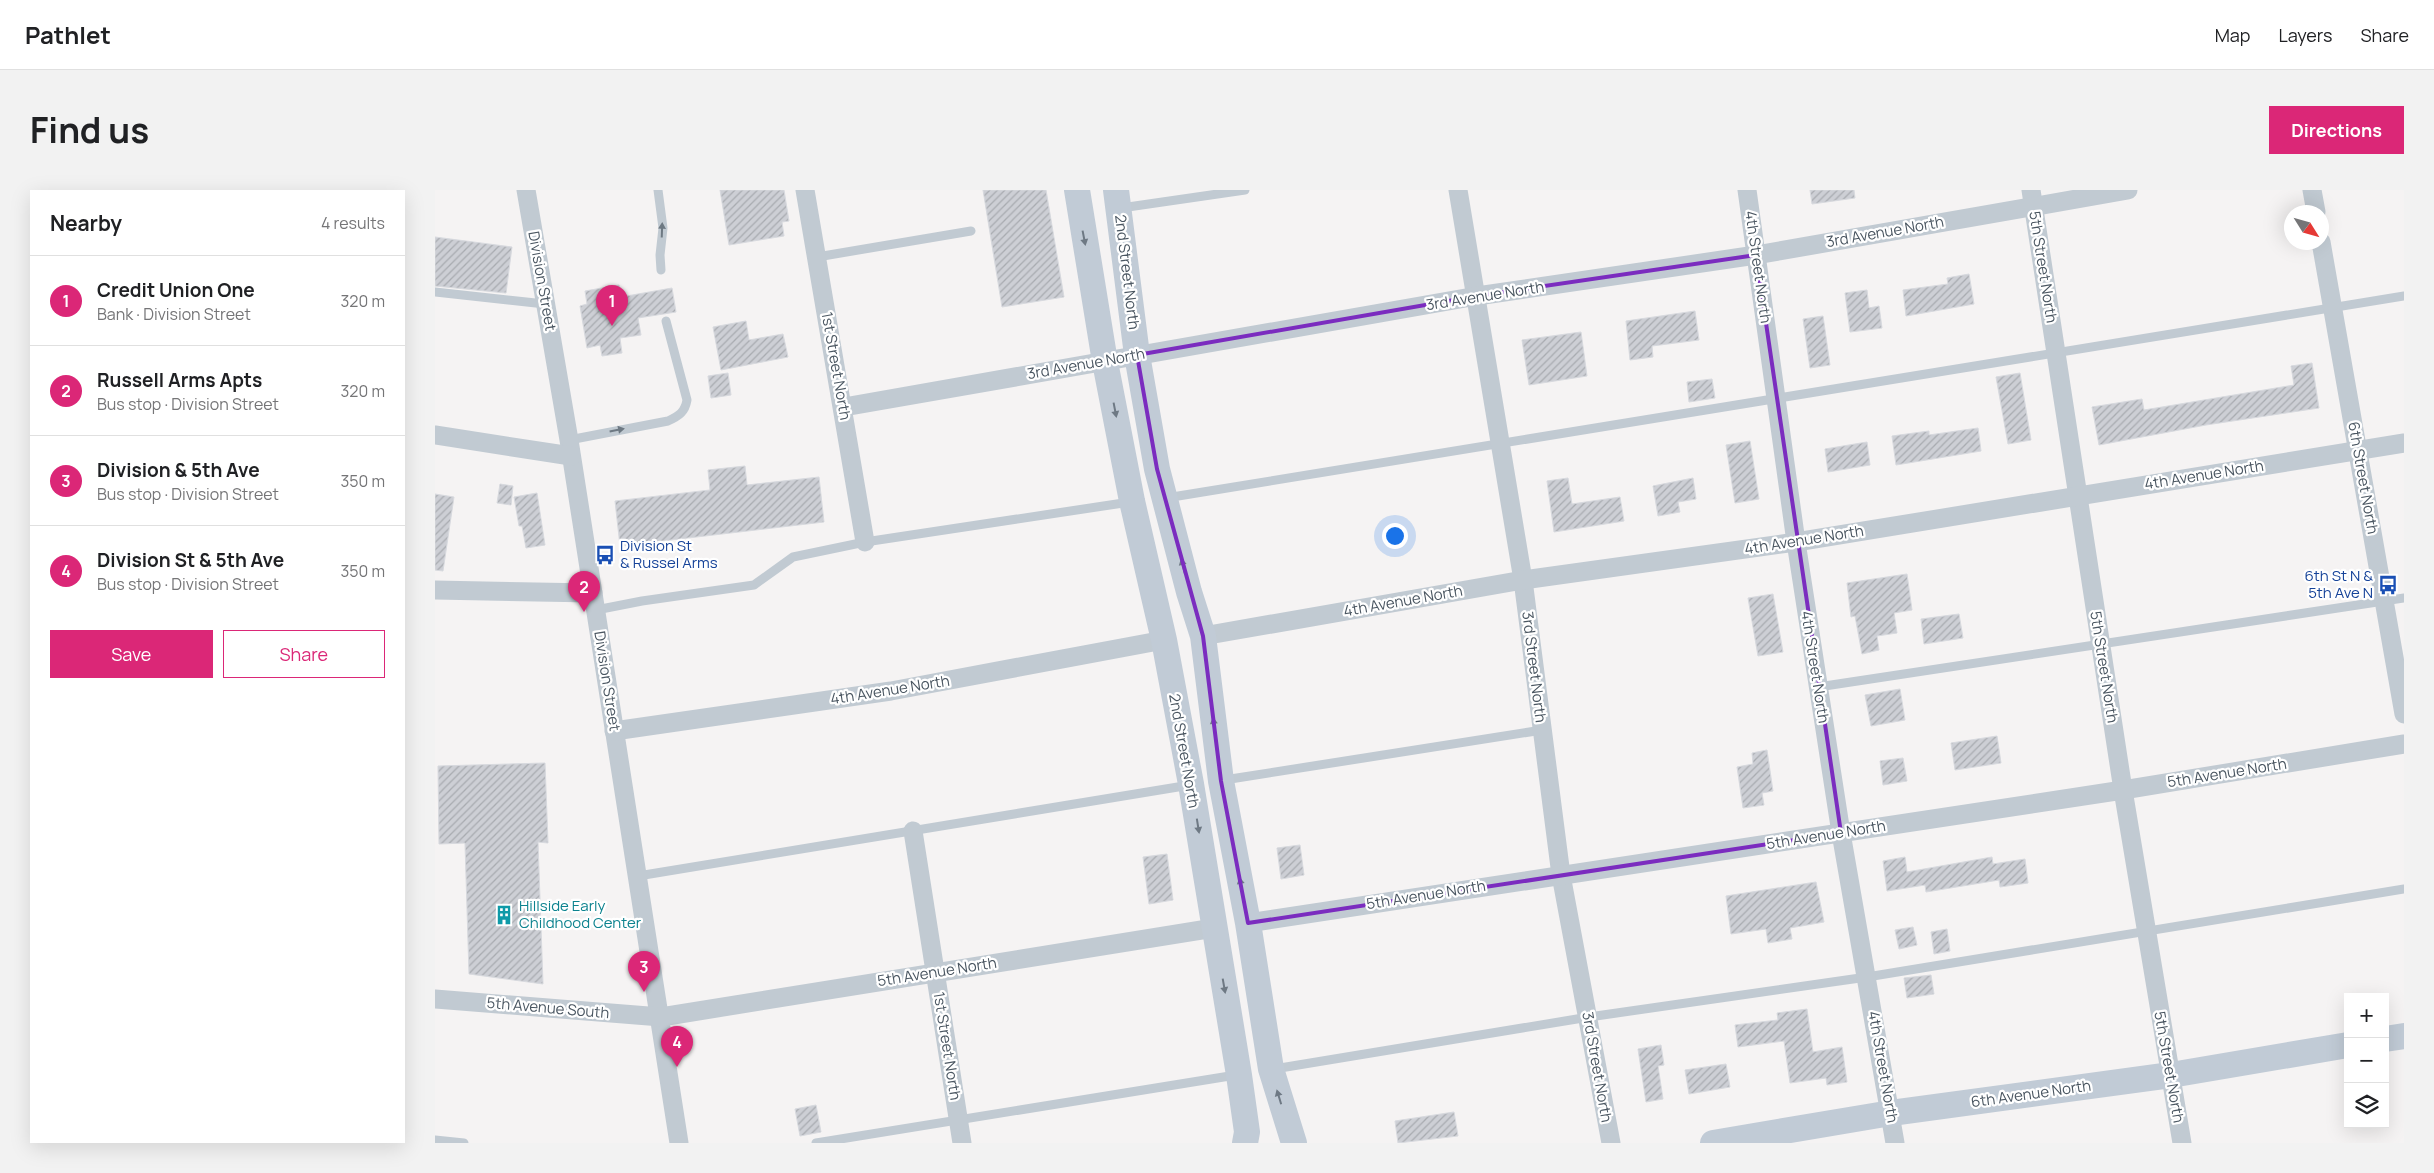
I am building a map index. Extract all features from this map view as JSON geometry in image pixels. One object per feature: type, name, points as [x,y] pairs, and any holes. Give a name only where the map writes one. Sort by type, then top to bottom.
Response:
[{"type":"main road","name":"2nd Street North","points":[[1077,190],[1105,362],[1132,501],[1164,640],[1191,784],[1239,1075],[1247,1132],[1245,1143]]},
{"type":"main road","name":"2nd Street North","points":[[1117,199],[1137,354],[1157,468],[1189,592],[1203,636],[1221,781],[1248,923],[1271,1069],[1294,1143]]},
{"type":"main road","points":[[2389,1038],[2404,1036]]},
{"type":"main road","name":"6th Avenue North","points":[[1713,1143],[1891,1113],[2171,1075],[2344,1047]]},
{"type":"street","name":"Division Street","points":[[526,190],[570,448],[661,1018],[679,1143]]},
{"type":"street","name":"1st Street North","points":[[805,190],[844,406],[865,542]]},
{"type":"street","name":"3rd Street North","points":[[1458,190],[1523,580],[1561,875],[1611,1143]]},
{"type":"street","name":"4th Street North","points":[[1747,190],[1818,688],[1841,833],[1895,1143]]},
{"type":"street","name":"3rd Avenue North","points":[[844,406],[1477,296],[1756,255],[2032,198],[2128,190]]},
{"type":"street","points":[[2312,190],[2315,205]]},
{"type":"street","name":"5th Street North","points":[[2032,198],[2123,790],[2182,1143]]},
{"type":"street","name":"6th Street North","points":[[2322,250],[2404,714]]},
{"type":"street","points":[[435,435],[570,448]]},
{"type":"street","name":"4th Avenue North","points":[[1203,636],[1523,580],[1796,542],[2404,443]]},
{"type":"street","points":[[436,589],[594,602]]},
{"type":"street","name":"4th Avenue North","points":[[614,731],[891,691],[1164,640]]},
{"type":"street","name":"5th Avenue North","points":[[1248,923],[2123,790],[2404,744]]},
{"type":"street","name":"1st Street North","points":[[913,831],[962,1143]]},
{"type":"street","name":"5th Avenue North","points":[[661,1018],[1214,928]]},
{"type":"street","name":"5th Avenue South","points":[[435,999],[661,1018]]},
{"type":"lane","points":[[658,190],[663,228],[659,255],[661,270]]},
{"type":"lane","points":[[1117,199],[1245,190]]},
{"type":"lane","points":[[817,257],[971,231]]},
{"type":"lane","points":[[435,292],[545,304]]},
{"type":"lane","points":[[1165,498],[2404,296]]},
{"type":"lane","points":[[570,448],[668,421],[682,413],[686,407],[687,400],[666,321]]},
{"type":"lane","points":[[594,602],[642,601],[754,585],[793,557],[865,542],[1132,501]]},
{"type":"lane","points":[[1818,688],[2100,643],[2404,598]]},
{"type":"lane","points":[[1221,781],[1542,730]]},
{"type":"lane","points":[[638,876],[1191,784]]},
{"type":"lane","points":[[1271,1069],[1589,1017],[1867,977],[2404,889]]},
{"type":"lane","points":[[816,1143],[1239,1075]]},
{"type":"lane","points":[[435,1140],[464,1143]]},
{"type":"highlighted area","points":[[1756,255],[1841,833],[1248,923],[1221,781],[1203,636],[1157,469],[1137,355],[1477,296]]},
{"type":"building","points":[[720,190],[784,190],[789,221],[782,222],[784,236],[729,245]]},
{"type":"building","points":[[983,190],[1046,190],[1064,297],[1002,307]]},
{"type":"building","points":[[1810,190],[1854,190],[1855,198],[1812,204]]},
{"type":"building","points":[[435,237],[512,247],[506,293],[435,286]]},
{"type":"building","points":[[1969,274],[1974,304],[1906,316],[1903,290],[1948,284],[1947,278]]},
{"type":"building","points":[[619,285],[621,297],[672,288],[676,312],[638,318],[641,335],[620,338],[622,353],[602,356],[600,345],[587,348],[580,306],[587,304],[585,291]]},
{"type":"building","points":[[1867,290],[1869,308],[1879,306],[1882,328],[1850,332],[1845,293]]},
{"type":"building","points":[[1695,311],[1699,340],[1652,346],[1653,357],[1630,360],[1626,321]]},
{"type":"building","points":[[1823,316],[1830,365],[1810,368],[1803,319]]},
{"type":"building","points":[[746,321],[749,340],[783,334],[788,357],[721,370],[713,327]]},
{"type":"building","points":[[1581,332],[1587,376],[1529,385],[1522,340]]},
{"type":"building","points":[[2312,363],[2319,408],[2206,425],[2099,445],[2092,407],[2142,399],[2144,410],[2294,385],[2291,366]]},
{"type":"building","points":[[728,373],[731,395],[711,398],[708,376]]},
{"type":"building","points":[[2020,373],[2031,440],[2008,444],[1996,377]]},
{"type":"building","points":[[1712,379],[1715,398],[1689,402],[1687,382]]},
{"type":"building","points":[[1978,428],[1981,451],[1896,465],[1892,436],[1929,431],[1929,435]]},
{"type":"building","points":[[1750,441],[1759,499],[1735,503],[1726,445]]},
{"type":"building","points":[[1867,442],[1870,465],[1828,472],[1825,449]]},
{"type":"building","points":[[745,466],[747,485],[819,477],[824,522],[620,546],[615,501],[710,490],[708,470]]},
{"type":"building","points":[[1568,478],[1572,504],[1620,497],[1624,521],[1554,532],[1547,481]]},
{"type":"building","points":[[1693,478],[1696,499],[1678,502],[1680,512],[1658,516],[1653,486]]},
{"type":"building","points":[[500,484],[513,486],[511,505],[497,503]]},
{"type":"building","points":[[537,493],[545,545],[526,548],[522,526],[519,526],[514,497]]},
{"type":"building","points":[[435,494],[454,497],[443,571],[435,570]]},
{"type":"building","points":[[1907,574],[1912,610],[1894,613],[1897,633],[1877,636],[1879,650],[1862,654],[1855,616],[1851,617],[1847,583]]},
{"type":"building","points":[[1773,594],[1783,652],[1758,656],[1748,598]]},
{"type":"building","points":[[1959,614],[1963,638],[1924,644],[1921,619]]},
{"type":"building","points":[[1900,689],[1905,720],[1871,726],[1865,695]]},
{"type":"building","points":[[1997,736],[2001,763],[1955,770],[1951,743]]},
{"type":"building","points":[[1767,750],[1773,791],[1762,793],[1764,805],[1743,808],[1737,767],[1753,764],[1752,753]]},
{"type":"building","points":[[1903,758],[1907,781],[1883,785],[1880,761]]},
{"type":"building","name":"Hillside Early Childhood Center","points":[[545,763],[548,843],[538,842],[543,984],[469,974],[465,843],[439,844],[438,766]]},
{"type":"building","points":[[1300,845],[1304,875],[1281,879],[1277,848]]},
{"type":"building","points":[[1167,854],[1173,900],[1149,904],[1143,857]]},
{"type":"building","points":[[1905,857],[1907,872],[1992,857],[1993,864],[2025,859],[2028,883],[2000,887],[1999,880],[1926,892],[1925,885],[1887,891],[1883,861]]},
{"type":"building","points":[[1816,882],[1824,922],[1790,928],[1792,939],[1768,943],[1766,929],[1731,934],[1726,896]]},
{"type":"building","points":[[1913,927],[1917,945],[1899,949],[1895,930]]},
{"type":"building","points":[[1947,929],[1950,951],[1934,954],[1931,932]]},
{"type":"building","points":[[1931,975],[1934,994],[1907,998],[1904,978]]},
{"type":"building","points":[[1807,1009],[1813,1052],[1842,1047],[1847,1082],[1827,1085],[1826,1078],[1790,1083],[1784,1041],[1738,1047],[1735,1025],[1778,1020],[1777,1013]]},
{"type":"building","points":[[1661,1045],[1664,1065],[1658,1066],[1663,1099],[1646,1102],[1638,1049]]},
{"type":"building","points":[[1726,1064],[1730,1087],[1689,1094],[1685,1070]]},
{"type":"building","points":[[816,1105],[821,1132],[800,1136],[795,1109]]},
{"type":"building","points":[[1454,1112],[1458,1136],[1398,1143],[1395,1121]]},
{"type":"place","name":"Credit Union One","points":[[612,326]]},
{"type":"place","name":"Division St & Russel Arms","points":[[605,555]]},
{"type":"place","name":"6th St N & 5th Ave N","points":[[2388,585]]},
{"type":"place","name":"Russell Arms Apts","points":[[584,612]]},
{"type":"place","name":"Hillside Early Childhood Center","points":[[504,915]]},
{"type":"place","name":"Division & 5th Ave","points":[[644,992]]},
{"type":"place","name":"Division St & 5th Ave","points":[[677,1067]]}]
